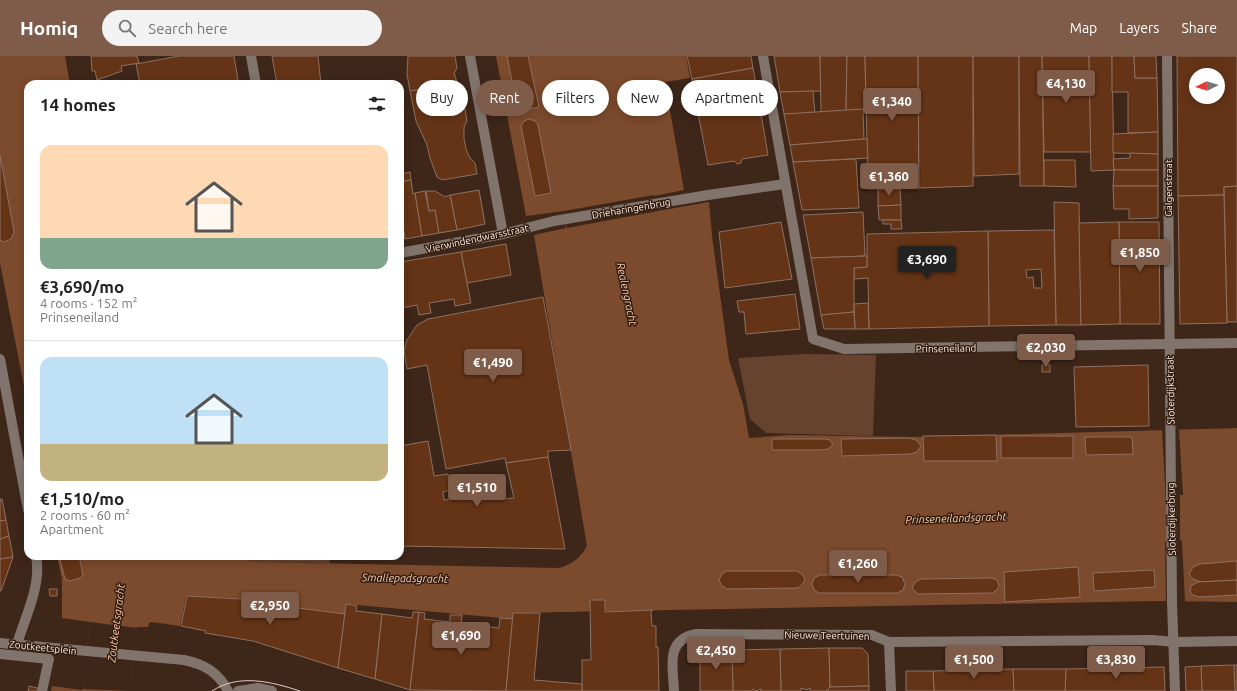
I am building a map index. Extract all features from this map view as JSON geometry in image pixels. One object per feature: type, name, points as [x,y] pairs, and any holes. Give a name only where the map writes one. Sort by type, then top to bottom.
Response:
[{"type":"street","points":[[251,56],[255,80]]},
{"type":"street","points":[[470,56],[503,234]]},
{"type":"street","name":"Prinseneiland","points":[[763,56],[813,339],[844,349],[1237,343]]},
{"type":"street","name":"Galgenstraat","points":[[1167,56],[1169,345]]},
{"type":"street","name":"Drieharingenbrug","points":[[554,221],[708,195],[785,184]]},
{"type":"street","name":"Vierwindendwarsstraat","points":[[404,252],[503,234],[554,221]]},
{"type":"street","name":"Sloterdijkstraat","points":[[1169,345],[1170,436]]},
{"type":"street","points":[[0,359],[24,488]]},
{"type":"street","name":"Sloterdijkerbrug","points":[[1170,436],[1172,602],[1174,642]]},
{"type":"street","points":[[17,644],[36,583],[37,560]]},
{"type":"street","name":"Nieuwe Teertuinen","points":[[674,691],[673,656],[676,646],[680,640],[696,634],[872,635],[889,642],[1154,640],[1174,642],[1237,641]]},
{"type":"street","points":[[889,642],[891,691]]},
{"type":"street","points":[[1174,642],[1175,691]]},
{"type":"street","name":"Zoutkeetsplein","points":[[0,643],[199,663],[211,670],[222,680],[228,691]]},
{"type":"street","name":"Zoutkeetsplein","points":[[0,654],[49,660],[42,691]]},
{"type":"street","points":[[238,691],[258,688],[272,691]]},
{"type":"shaded area","points":[[803,354],[876,355],[873,436],[766,433],[750,419],[738,358]]},
{"type":"shaded area","points":[[248,560],[330,560],[330,563],[259,562]]},
{"type":"water","points":[[0,56],[65,56],[69,80],[24,80],[24,386],[0,263]]},
{"type":"water","points":[[496,56],[686,56],[690,78],[673,81],[617,80],[617,116],[671,116],[684,190],[654,196],[658,211],[709,202],[712,236],[729,360],[743,404],[749,438],[789,435],[914,437],[1237,428],[1237,602],[1157,601],[513,613],[513,619],[346,604],[345,614],[258,603],[258,599],[186,596],[180,626],[152,622],[149,623],[148,627],[137,627],[130,691],[51,691],[52,686],[82,690],[90,622],[62,618],[62,579],[58,560],[248,560],[259,562],[559,568],[568,565],[579,557],[587,546],[534,235],[566,228],[564,211],[526,216],[507,116],[534,116],[534,80],[500,80]]},
{"type":"pier","points":[[654,195],[658,211],[567,228],[564,211]]},
{"type":"pier","points":[[1179,429],[1183,495],[1180,495],[1180,540],[1182,541],[1185,603],[1166,602],[1165,542],[1168,541],[1162,430]]},
{"type":"pier","points":[[90,622],[137,628],[130,691],[82,689]]},
{"type":"building","points":[[91,56],[137,56],[139,63],[121,66],[122,71],[97,80],[95,71],[92,71]]},
{"type":"building","points":[[179,56],[234,56],[238,80],[139,80],[136,64]]},
{"type":"building","points":[[272,56],[318,56],[321,80],[276,80]]},
{"type":"building","points":[[408,56],[455,56],[457,68],[454,73],[456,80],[416,80],[416,90],[410,91],[407,74]]},
{"type":"building","points":[[507,56],[528,56],[533,80],[512,80]]},
{"type":"building","points":[[687,56],[751,56],[753,68],[692,79]]},
{"type":"building","points":[[774,56],[820,56],[821,91],[780,92]]},
{"type":"building","points":[[820,56],[847,56],[846,111],[821,113]]},
{"type":"building","points":[[847,56],[865,56],[866,109],[846,111]]},
{"type":"building","points":[[865,56],[918,56],[919,188],[868,189]]},
{"type":"building","points":[[918,56],[973,56],[973,186],[919,188]]},
{"type":"building","points":[[973,56],[1019,56],[1019,174],[974,176]]},
{"type":"building","points":[[1019,56],[1042,56],[1044,186],[1020,186]]},
{"type":"building","points":[[1042,56],[1089,56],[1091,152],[1044,152]]},
{"type":"building","points":[[1089,56],[1112,56],[1114,170],[1091,171]]},
{"type":"building","points":[[1112,56],[1134,56],[1135,78],[1157,78],[1158,132],[1128,133],[1128,92],[1112,92]]},
{"type":"building","points":[[1134,56],[1156,56],[1157,78],[1135,78]]},
{"type":"building","points":[[1177,56],[1237,56],[1237,186],[1224,187],[1224,195],[1178,196]]},
{"type":"building","points":[[753,68],[755,80],[692,80]]},
{"type":"building","points":[[534,84],[539,107],[534,108]]},
{"type":"building","points":[[416,90],[416,116],[466,116],[467,121],[464,127],[466,149],[470,158],[475,163],[477,174],[442,180],[437,177],[427,145],[416,121],[410,91]]},
{"type":"building","points":[[813,91],[815,113],[784,114],[780,92]]},
{"type":"building","points":[[863,109],[864,139],[790,145],[784,114]]},
{"type":"building","points":[[699,116],[761,116],[768,155],[742,159],[741,163],[737,164],[734,161],[708,165]]},
{"type":"building","points":[[529,119],[535,121],[538,125],[551,193],[535,196],[521,126],[524,121]]},
{"type":"building","points":[[1158,132],[1158,154],[1113,153],[1113,134]]},
{"type":"building","points":[[867,139],[868,158],[793,162],[790,145]]},
{"type":"building","points":[[1130,153],[1158,154],[1158,170],[1114,170],[1113,159],[1130,158]]},
{"type":"building","points":[[0,155],[14,232],[11,239],[4,242],[0,240]]},
{"type":"building","points":[[856,159],[859,208],[802,210],[793,162]]},
{"type":"building","points":[[1044,160],[1075,160],[1076,187],[1044,186]]},
{"type":"building","points":[[1114,170],[1158,170],[1158,186],[1113,186]]},
{"type":"building","points":[[410,172],[411,180],[404,181],[404,173]]},
{"type":"building","points":[[411,180],[413,194],[415,193],[422,236],[405,239],[404,234],[404,181]]},
{"type":"building","points":[[1113,186],[1158,186],[1158,218],[1129,219],[1129,209],[1114,209]]},
{"type":"building","points":[[1237,186],[1237,322],[1227,322],[1224,187]]},
{"type":"building","points":[[878,189],[900,189],[901,205],[878,206]]},
{"type":"building","points":[[479,190],[485,224],[457,230],[450,195]]},
{"type":"building","points":[[425,191],[429,211],[435,210],[439,233],[422,236],[415,193]]},
{"type":"building","points":[[426,191],[435,191],[445,197],[450,195],[457,230],[439,233],[435,210],[429,211]]},
{"type":"building","points":[[1224,195],[1227,323],[1180,324],[1178,196]]},
{"type":"building","points":[[1054,202],[1079,203],[1081,325],[1056,325]]},
{"type":"building","points":[[901,205],[901,220],[879,220],[878,206]]},
{"type":"building","points":[[863,212],[865,256],[811,258],[803,215]]},
{"type":"building","points":[[883,220],[901,220],[902,229],[891,229],[891,224],[883,224]]},
{"type":"building","points":[[781,222],[792,279],[725,288],[719,232]]},
{"type":"building","points":[[1119,222],[1159,222],[1160,324],[1120,324]]},
{"type":"building","points":[[1119,222],[1120,324],[1081,325],[1079,223]]},
{"type":"building","points":[[1054,230],[1056,325],[989,326],[988,231]],"holes":[[[1041,269],[1042,288],[1034,288],[1033,277],[1027,278],[1026,270]]]},
{"type":"building","points":[[988,231],[989,326],[869,329],[868,278],[854,279],[854,268],[867,267],[867,234]]},
{"type":"building","points":[[506,244],[511,275],[467,283],[461,252]]},
{"type":"building","points":[[461,252],[471,303],[455,306],[454,299],[429,303],[431,313],[419,315],[417,305],[404,308],[404,261]]},
{"type":"building","points":[[867,256],[867,267],[854,268],[854,312],[821,315],[811,258]]},
{"type":"building","points":[[795,294],[800,329],[746,334],[744,312],[739,312],[737,301]]},
{"type":"building","points":[[543,297],[571,450],[548,451],[548,457],[506,463],[505,458],[446,469],[427,365],[407,369],[404,351],[407,340],[417,325],[428,319]]},
{"type":"building","points":[[868,303],[869,329],[855,329],[854,304]]},
{"type":"building","points":[[854,312],[855,329],[824,329],[821,315]]},
{"type":"building","points":[[1042,365],[1050,365],[1050,372],[1042,372]]},
{"type":"building","points":[[1148,365],[1149,426],[1076,427],[1074,367]]},
{"type":"building","points":[[996,435],[997,461],[924,461],[923,436]]},
{"type":"building","points":[[1001,436],[1073,436],[1073,458],[1001,458]]},
{"type":"building","points":[[1085,437],[1132,437],[1133,454],[1086,455]]},
{"type":"building","points":[[909,438],[916,440],[921,446],[917,452],[910,454],[842,456],[841,439]]},
{"type":"building","points":[[772,439],[825,439],[830,440],[833,445],[828,449],[820,450],[772,450]]},
{"type":"building","points":[[428,441],[434,476],[448,474],[450,490],[443,492],[444,500],[484,494],[487,490],[491,491],[493,500],[514,498],[506,463],[548,457],[565,549],[404,546],[404,445]]},
{"type":"building","points":[[0,499],[2,499],[6,520],[0,521]]},
{"type":"building","points":[[6,520],[9,536],[0,539],[0,521]]},
{"type":"building","points":[[9,536],[13,557],[0,559],[0,539]]},
{"type":"building","points":[[13,557],[1,591],[0,591],[0,559]]},
{"type":"building","points":[[60,560],[80,560],[83,575],[80,578],[70,581],[65,579]]},
{"type":"building","points":[[1237,561],[1237,580],[1201,582],[1193,579],[1189,574],[1193,567],[1200,564]]},
{"type":"building","points":[[1078,567],[1080,597],[1005,602],[1004,572]]},
{"type":"building","points":[[1154,570],[1155,587],[1094,591],[1093,573]]},
{"type":"building","points":[[727,571],[797,571],[802,574],[805,579],[802,585],[798,588],[727,589],[721,585],[719,579],[723,573]]},
{"type":"building","points":[[820,575],[896,575],[902,577],[905,584],[903,590],[897,593],[819,593],[814,590],[812,584],[814,578]]},
{"type":"building","points":[[992,578],[997,580],[999,586],[996,591],[992,593],[918,594],[912,588],[915,582],[921,579]]},
{"type":"building","points":[[1237,580],[1237,595],[1199,597],[1190,592],[1191,586],[1198,582]]},
{"type":"building","points":[[49,589],[57,589],[57,596],[50,596]]},
{"type":"building","points":[[187,596],[258,600],[258,603],[345,614],[338,668],[253,641],[205,633],[206,631],[181,626]]},
{"type":"building","points":[[590,600],[605,600],[605,612],[653,610],[651,612],[652,626],[656,626],[656,647],[658,647],[659,691],[582,691],[582,660],[591,660]]},
{"type":"building","points":[[346,604],[357,606],[356,611],[382,614],[375,679],[338,668]]},
{"type":"building","points":[[413,612],[419,612],[410,690],[375,679],[382,614],[412,618]]},
{"type":"building","points":[[419,612],[425,613],[424,619],[450,622],[450,615],[462,615],[461,623],[499,628],[500,618],[513,619],[506,691],[410,690]]},
{"type":"building","points":[[513,613],[540,613],[534,680],[582,684],[582,691],[506,691]]},
{"type":"building","points":[[829,648],[830,687],[826,691],[810,691],[810,688],[807,690],[801,688],[801,691],[781,691],[780,649]]},
{"type":"building","points":[[829,648],[862,648],[868,654],[869,686],[830,687]]},
{"type":"building","points":[[780,649],[781,691],[761,691],[761,689],[756,691],[753,689],[752,691],[733,691],[732,650]]},
{"type":"building","points":[[706,650],[732,650],[733,691],[700,691],[700,656]]},
{"type":"building","points":[[1234,665],[1237,665],[1237,691],[1235,691]]},
{"type":"building","points":[[1234,665],[1235,691],[1202,691],[1201,666]]},
{"type":"building","points":[[1201,666],[1202,691],[1186,691],[1185,667]]},
{"type":"building","points":[[1164,667],[1165,691],[1065,691],[1066,669]]},
{"type":"building","points":[[1013,669],[1014,691],[934,691],[933,671]]},
{"type":"building","points":[[1013,669],[1066,669],[1065,691],[1014,691]]},
{"type":"building","points":[[906,671],[933,671],[934,691],[906,691]]},
{"type":"building","points":[[29,686],[41,689],[40,691],[28,691]]},
{"type":"building","points":[[869,686],[869,691],[826,691],[830,687]]},
{"type":"tram line","points":[[212,691],[222,685],[244,681],[267,682],[300,691]]},
{"type":"water label","name":"Realengracht","points":[[627,294]]},
{"type":"water label","name":"Prinseneilandsgracht","points":[[956,518]]},
{"type":"water label","name":"Smallepadsgracht","points":[[405,578]]},
{"type":"water label","name":"Zoutkeetsgracht","points":[[116,623]]}]
